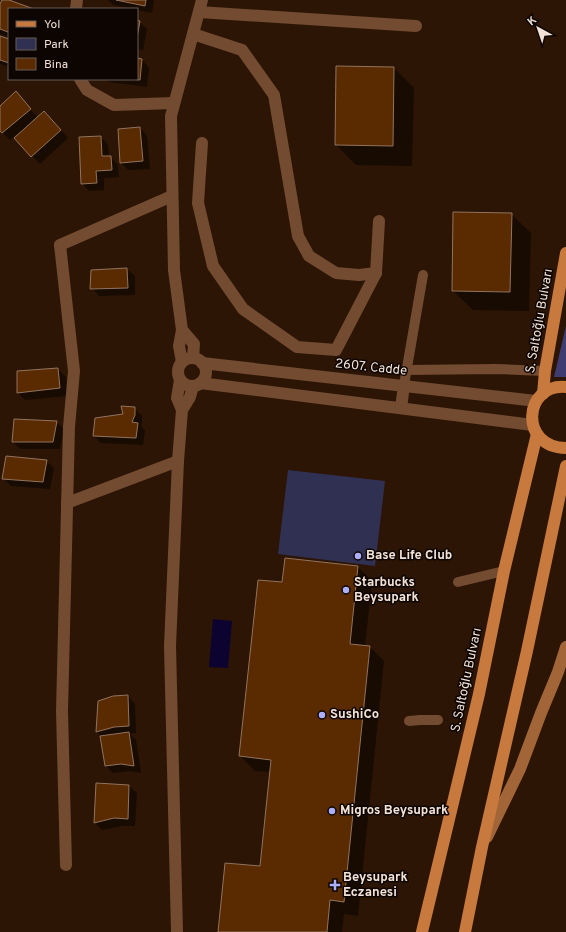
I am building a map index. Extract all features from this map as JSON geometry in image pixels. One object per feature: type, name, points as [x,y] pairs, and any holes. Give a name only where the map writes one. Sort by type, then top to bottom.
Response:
[{"type":"main road","name":"S. Saltoğlu Bulvarı","points":[[540,397],[566,253]]},
{"type":"main road","name":"S. Saltoğlu Bulvarı","points":[[422,932],[479,694],[535,429],[532,417],[533,408],[540,397],[551,388],[566,386]]},
{"type":"main road","points":[[535,429],[543,441],[552,446],[566,448]]},
{"type":"main road","points":[[465,932],[482,847],[527,651],[566,466]]},
{"type":"street","points":[[192,361],[194,344],[182,330],[174,270],[171,116],[200,6],[416,26]]},
{"type":"street","points":[[193,34],[242,50],[274,95],[298,236],[309,256],[336,273],[376,273]]},
{"type":"street","points":[[81,80],[87,90],[114,105],[174,103]]},
{"type":"street","points":[[202,143],[198,203],[213,266],[243,309],[297,347],[336,350],[376,273],[379,221]]},
{"type":"street","points":[[66,865],[62,711],[69,427],[74,371],[60,245],[172,196]]},
{"type":"street","points":[[177,932],[170,646],[178,462],[182,410],[178,398],[180,380],[177,372],[180,364],[192,361],[205,366],[205,376],[197,385],[182,410]]},
{"type":"street","name":"2607. Cadde","points":[[192,361],[404,386],[540,397]]},
{"type":"street","points":[[180,380],[186,385],[401,408],[535,429]]},
{"type":"street","points":[[401,408],[404,386]]},
{"type":"street","points":[[67,503],[178,462]]},
{"type":"street","points":[[482,847],[520,769],[558,672],[566,647]]},
{"type":"lane","points":[[404,386],[423,275]]},
{"type":"lane","points":[[406,370],[495,369],[545,372]]},
{"type":"lane","points":[[458,582],[504,571]]},
{"type":"lane","points":[[409,721],[438,720]]},
{"type":"green space","points":[[288,470],[385,481],[375,566],[278,554]]},
{"type":"shaded area","points":[[566,326],[566,377],[554,377]]},
{"type":"shaded area","points":[[213,619],[232,621],[228,668],[209,667]]},
{"type":"building","points":[[2,0],[9,0],[31,8],[8,8],[8,32],[0,29],[0,4]]},
{"type":"building","points":[[116,0],[146,0],[145,6]]},
{"type":"building","points":[[138,20],[140,21],[138,32]]},
{"type":"building","points":[[0,36],[8,39],[8,63],[0,60]]},
{"type":"building","points":[[138,58],[142,59],[140,80],[138,80]]},
{"type":"building","points":[[336,66],[394,67],[393,146],[335,145]]},
{"type":"building","points":[[16,91],[31,109],[2,133],[0,131],[0,106]]},
{"type":"building","points":[[44,111],[61,130],[31,157],[14,138]]},
{"type":"building","points":[[140,127],[143,161],[120,163],[118,129]]},
{"type":"building","points":[[101,136],[102,156],[111,156],[112,170],[96,171],[97,183],[81,184],[79,137]]},
{"type":"building","points":[[453,212],[512,213],[510,292],[452,291]]},
{"type":"building","points":[[127,268],[128,288],[90,289],[91,270]]},
{"type":"building","points":[[58,368],[60,388],[17,393],[17,371]]},
{"type":"building","points":[[121,406],[135,407],[135,415],[132,422],[138,423],[136,438],[93,436],[95,418],[123,414]]},
{"type":"building","points":[[14,419],[57,421],[53,442],[12,442]]},
{"type":"building","points":[[6,456],[47,460],[43,482],[2,479]]},
{"type":"building","points":[[285,558],[358,566],[350,644],[370,646],[344,902],[330,900],[327,932],[218,932],[225,863],[260,866],[271,760],[239,756],[258,580],[282,582]]},
{"type":"building","points":[[128,695],[129,726],[114,727],[96,732],[98,701],[113,696]]},
{"type":"building","points":[[129,732],[134,766],[121,764],[105,766],[100,736]]},
{"type":"building","points":[[96,783],[129,785],[128,819],[114,818],[94,823]]},
{"type":"place","name":"Base Life Club","points":[[358,556]]},
{"type":"place","name":"Starbucks Beysupark","points":[[346,590]]},
{"type":"place","name":"SushiCo","points":[[322,715]]},
{"type":"place","name":"Migros Beysupark","points":[[332,811]]},
{"type":"place","name":"Beysupark Eczanesi","points":[[335,885]]}]
